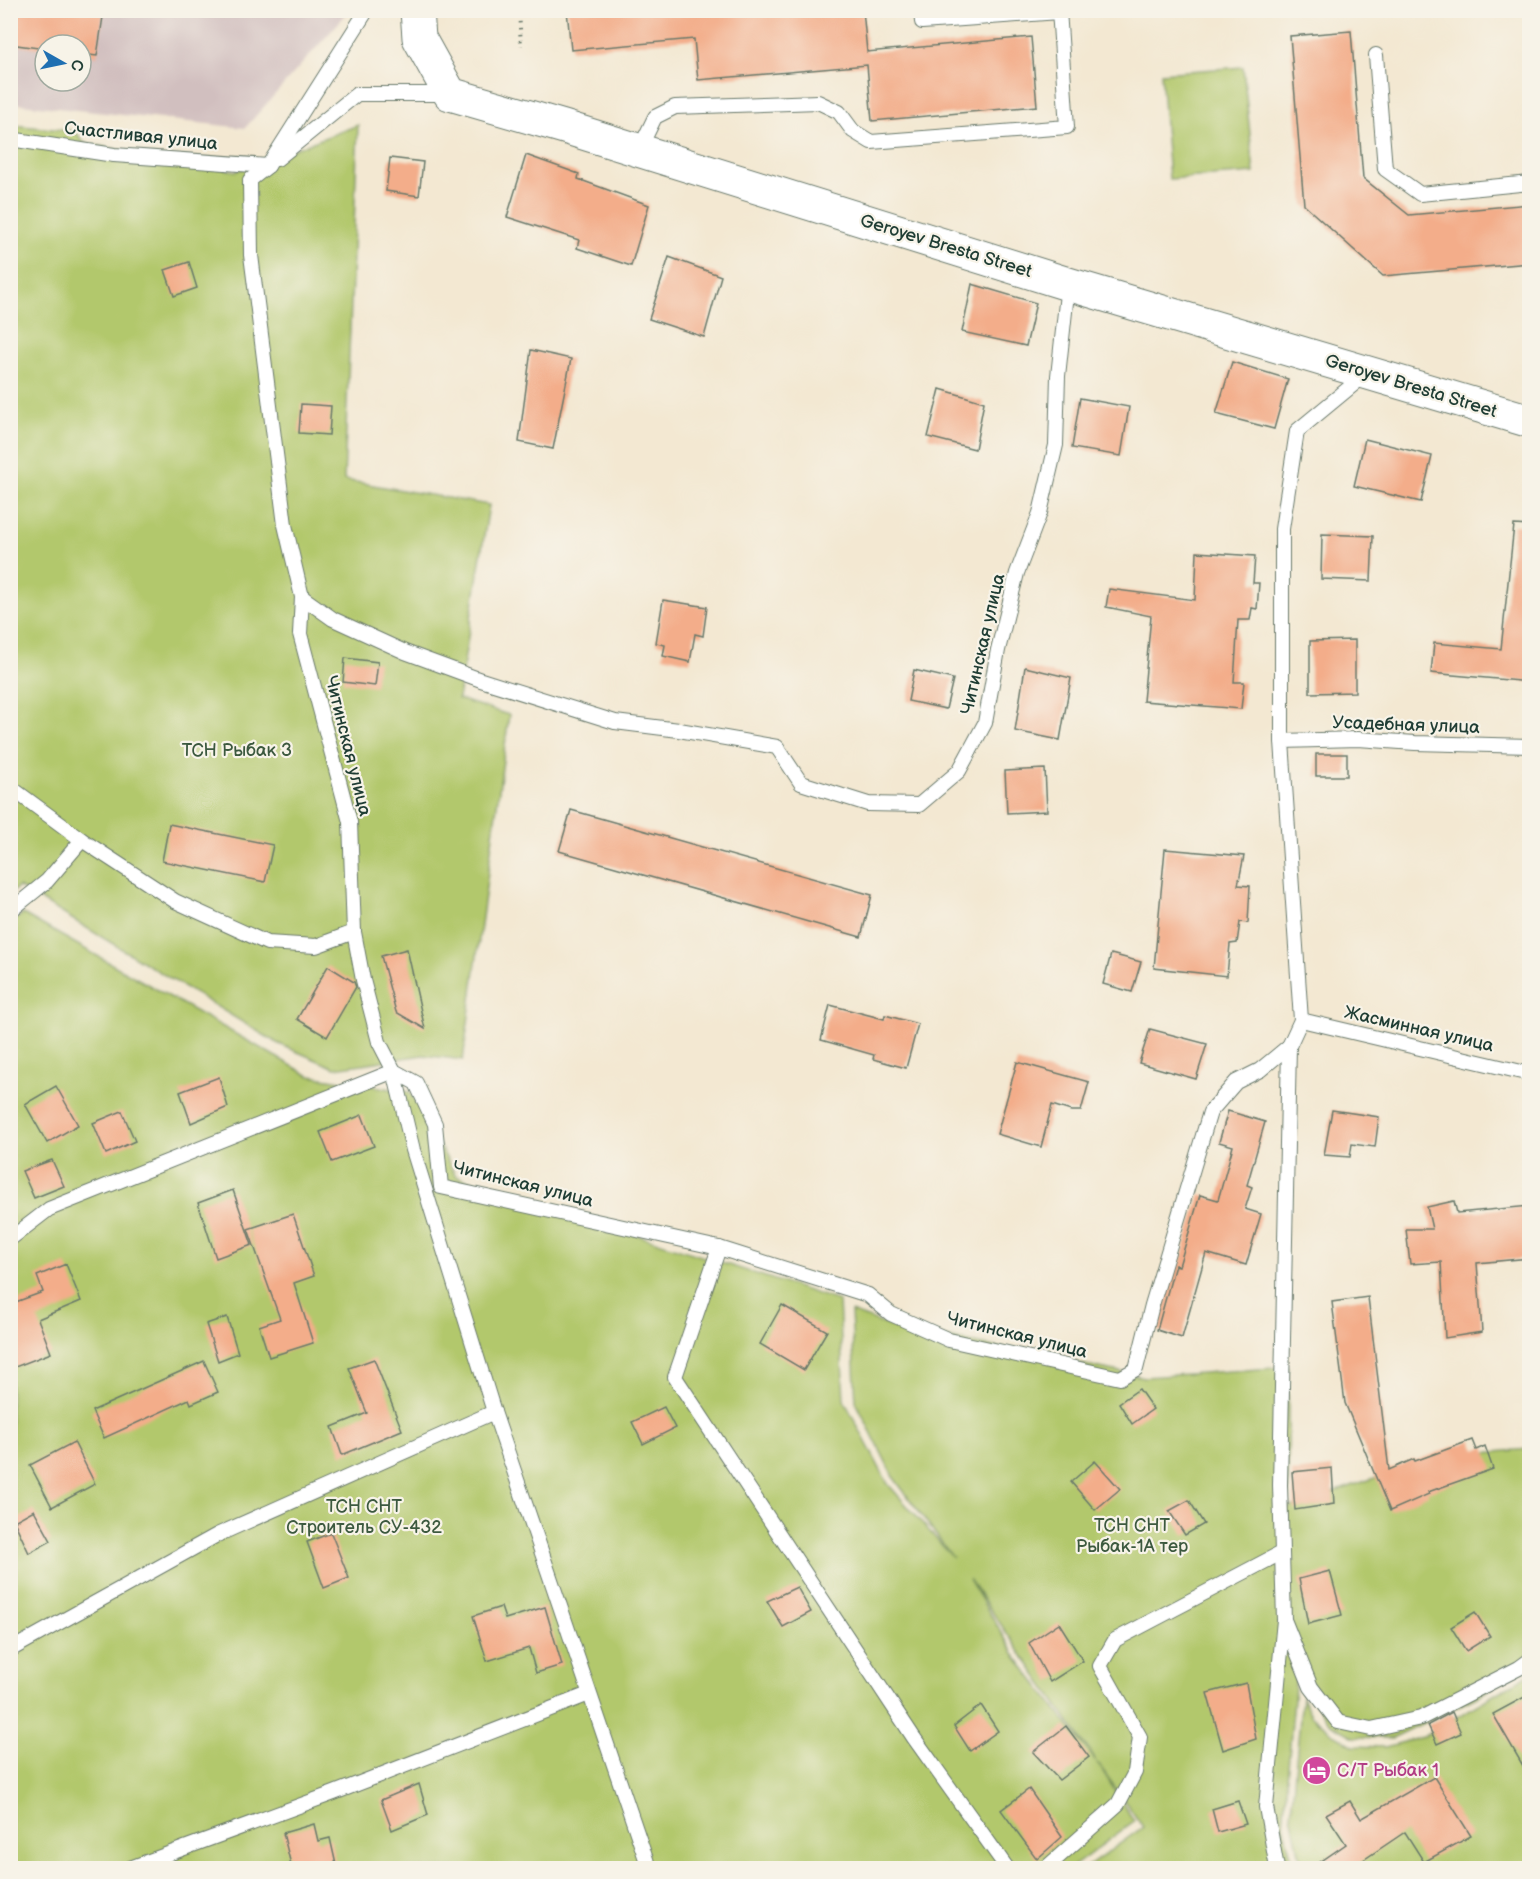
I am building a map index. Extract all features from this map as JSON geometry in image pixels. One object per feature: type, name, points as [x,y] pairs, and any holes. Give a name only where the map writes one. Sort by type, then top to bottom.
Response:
[{"type":"street","points":[[417,10],[419,38],[450,94]]},
{"type":"street","name":"Geroyev Bresta Street","points":[[450,94],[639,150],[1068,284],[1530,422]]},
{"type":"lane","points":[[268,166],[367,10]]},
{"type":"lane","points":[[639,150],[655,117],[675,107],[818,102],[839,112],[853,131],[872,142],[1067,127],[1059,11],[922,22],[921,10]]},
{"type":"lane","points":[[1376,55],[1385,169],[1420,194],[1530,183]]},
{"type":"lane","points":[[302,597],[285,525],[251,255],[250,180],[357,94],[450,94]]},
{"type":"lane","name":"Счастливая улица","points":[[10,139],[114,155],[268,166]]},
{"type":"lane","name":"Читинская улица","points":[[302,597],[333,620],[405,652],[481,680],[615,722],[680,730],[777,747],[801,783],[868,804],[919,805],[959,771],[986,723],[998,650],[1017,573],[1040,513],[1056,445],[1058,376],[1068,284]]},
{"type":"lane","points":[[1277,1869],[1266,1807],[1284,1620],[1281,1553],[1288,1046],[1301,1020],[1282,741],[1282,530],[1297,431],[1368,373]]},
{"type":"lane","name":"Читинская улица","points":[[302,597],[300,634],[350,822],[354,932],[363,980],[380,1042],[394,1071],[416,1083],[435,1124],[441,1187],[719,1248],[868,1295],[891,1314],[949,1340],[1120,1378],[1136,1369],[1152,1305],[1210,1112],[1236,1082],[1260,1070],[1288,1046]]},
{"type":"lane","name":"Усадебная улица","points":[[1282,741],[1359,739],[1530,746]]},
{"type":"lane","points":[[10,787],[82,840],[175,901],[267,943],[316,946],[354,932]]},
{"type":"lane","points":[[10,911],[46,881],[82,840]]},
{"type":"lane","name":"Жасминная улица","points":[[1301,1020],[1530,1074]]},
{"type":"lane","points":[[10,1239],[49,1209],[394,1071],[413,1150],[494,1412],[649,1869]]},
{"type":"lane","points":[[719,1248],[675,1377],[914,1738],[1007,1869]]},
{"type":"lane","points":[[10,1650],[217,1535],[494,1412]]},
{"type":"lane","points":[[1046,1869],[1118,1804],[1135,1772],[1140,1737],[1100,1666],[1115,1640],[1281,1553]]},
{"type":"lane","points":[[1284,1620],[1311,1687],[1338,1722],[1371,1729],[1422,1718],[1520,1668],[1530,1659]]},
{"type":"lane","points":[[130,1869],[345,1789],[589,1694]]},
{"type":"path","points":[[519,10],[521,46]]},
{"type":"shaded area","points":[[11,11],[349,11],[245,128],[11,103]]},
{"type":"green space","points":[[1243,67],[1254,173],[1169,179],[1161,73]]},
{"type":"green space","name":"ТСН Рыбак 3","points":[[11,125],[75,131],[84,143],[236,171],[358,125],[344,480],[489,505],[458,699],[509,715],[463,1060],[423,1055],[335,1068],[277,1043],[19,887],[11,893]]},
{"type":"green space","name":"ТСН СНТ Строитель СУ-432","points":[[23,914],[310,1076],[410,1092],[456,1176],[839,1301],[844,1400],[888,1484],[953,1558],[894,1478],[856,1402],[851,1312],[889,1326],[1145,1377],[1288,1367],[1288,1508],[1435,1457],[1529,1449],[1529,1665],[1477,1697],[1392,1738],[1354,1737],[1329,1723],[1296,1675],[1283,1825],[1294,1868],[1086,1868],[1143,1827],[1097,1762],[1134,1821],[1071,1868],[11,1868],[10,923]],"holes":[[[969,1579],[1095,1759],[1017,1658]]]},
{"type":"green space","points":[[1529,1674],[1529,1868],[1302,1868],[1291,1814],[1302,1697],[1311,1715],[1334,1734],[1354,1746],[1385,1747],[1423,1737]]},
{"type":"building","points":[[10,10],[104,10],[97,56],[93,56],[93,33],[33,33],[33,47],[10,44]]},
{"type":"building","points":[[567,10],[675,10],[676,15],[722,10],[863,10],[867,52],[1031,37],[1037,106],[872,121],[867,65],[698,80],[694,39],[571,50]]},
{"type":"building","points":[[1351,31],[1363,178],[1409,215],[1530,204],[1530,263],[1383,276],[1304,205],[1290,36]]},
{"type":"building","points":[[526,155],[579,174],[578,179],[649,205],[631,266],[577,248],[579,240],[507,217]]},
{"type":"building","points":[[390,158],[423,162],[419,196],[386,191]]},
{"type":"building","points":[[669,257],[721,276],[704,337],[649,319]]},
{"type":"building","points":[[189,262],[197,288],[174,296],[165,270]]},
{"type":"building","points":[[972,284],[1036,303],[1026,346],[962,332]]},
{"type":"building","points":[[531,350],[571,359],[553,449],[519,442]]},
{"type":"building","points":[[1232,362],[1288,379],[1274,429],[1216,414]]},
{"type":"building","points":[[940,389],[984,402],[975,449],[928,437]]},
{"type":"building","points":[[1080,398],[1129,407],[1121,456],[1072,448]]},
{"type":"building","points":[[301,404],[331,406],[329,435],[299,433]]},
{"type":"building","points":[[1365,439],[1432,456],[1421,502],[1354,486]]},
{"type":"building","points":[[1514,525],[1530,526],[1530,682],[1431,673],[1434,643],[1501,649]]},
{"type":"building","points":[[1322,534],[1373,536],[1371,581],[1321,579]]},
{"type":"building","points":[[1197,552],[1255,556],[1253,583],[1259,583],[1257,609],[1252,608],[1250,620],[1238,620],[1234,682],[1244,682],[1241,709],[1143,701],[1151,616],[1106,607],[1109,589],[1195,600]]},
{"type":"building","points":[[663,600],[707,607],[703,636],[695,634],[690,662],[663,656],[665,645],[656,643]]},
{"type":"building","points":[[1355,640],[1355,692],[1310,693],[1310,641]]},
{"type":"building","points":[[345,658],[378,662],[375,686],[343,682]]},
{"type":"building","points":[[1025,667],[1071,678],[1060,740],[1015,731]]},
{"type":"building","points":[[914,670],[953,679],[946,709],[908,701]]},
{"type":"building","points":[[1316,754],[1347,754],[1347,776],[1316,776]]},
{"type":"building","points":[[1045,769],[1047,811],[1007,813],[1005,771]]},
{"type":"building","points":[[571,810],[872,895],[861,937],[559,851]]},
{"type":"building","points":[[169,824],[273,845],[265,882],[162,861]]},
{"type":"building","points":[[1165,849],[1244,856],[1238,885],[1250,886],[1248,923],[1240,922],[1237,943],[1230,944],[1227,976],[1154,968]]},
{"type":"building","points":[[407,949],[425,1029],[396,1012],[381,956]]},
{"type":"building","points":[[1111,954],[1141,962],[1132,992],[1103,984]]},
{"type":"building","points":[[328,966],[354,982],[356,987],[327,1037],[297,1019]]},
{"type":"building","points":[[830,1005],[884,1019],[885,1015],[918,1024],[906,1068],[873,1059],[874,1055],[821,1040]]},
{"type":"building","points":[[1150,1029],[1207,1044],[1196,1079],[1139,1063]]},
{"type":"building","points":[[1017,1062],[1089,1082],[1081,1111],[1071,1111],[1052,1105],[1041,1147],[997,1134]]},
{"type":"building","points":[[219,1077],[228,1107],[191,1123],[180,1092]]},
{"type":"building","points":[[56,1086],[78,1125],[47,1143],[25,1104]]},
{"type":"building","points":[[1332,1110],[1379,1117],[1375,1147],[1352,1144],[1350,1157],[1324,1155]]},
{"type":"building","points":[[122,1111],[135,1141],[106,1154],[93,1123]]},
{"type":"building","points":[[1228,1111],[1265,1122],[1247,1185],[1252,1187],[1245,1209],[1261,1214],[1246,1265],[1206,1253],[1182,1338],[1157,1330],[1175,1265],[1179,1266],[1200,1195],[1218,1200],[1233,1146],[1219,1142]]},
{"type":"building","points":[[362,1115],[374,1146],[332,1162],[320,1132]]},
{"type":"building","points":[[52,1160],[64,1186],[34,1198],[22,1171]]},
{"type":"building","points":[[233,1190],[252,1245],[216,1258],[198,1203]]},
{"type":"building","points":[[1454,1201],[1457,1213],[1530,1206],[1530,1258],[1477,1263],[1482,1332],[1445,1338],[1441,1262],[1410,1264],[1406,1229],[1432,1229],[1427,1207]]},
{"type":"building","points":[[293,1214],[314,1276],[294,1283],[313,1343],[269,1357],[259,1326],[280,1319],[248,1229]]},
{"type":"building","points":[[66,1264],[81,1301],[38,1319],[51,1353],[10,1369],[10,1304],[43,1292],[37,1276]]},
{"type":"building","points":[[1368,1297],[1389,1470],[1414,1459],[1415,1461],[1472,1440],[1476,1450],[1485,1446],[1493,1469],[1428,1492],[1429,1494],[1390,1511],[1345,1403],[1332,1302]]},
{"type":"building","points":[[782,1305],[827,1331],[804,1370],[760,1344]]},
{"type":"building","points":[[227,1317],[238,1353],[218,1361],[206,1324]]},
{"type":"building","points":[[374,1359],[402,1430],[342,1455],[332,1427],[367,1413],[349,1368]]},
{"type":"building","points":[[204,1361],[218,1392],[191,1404],[189,1399],[104,1438],[92,1411]]},
{"type":"building","points":[[1139,1389],[1153,1409],[1132,1424],[1119,1403]]},
{"type":"building","points":[[664,1407],[675,1428],[643,1444],[632,1422]]},
{"type":"building","points":[[74,1442],[95,1484],[52,1507],[30,1465]]},
{"type":"building","points":[[1095,1461],[1120,1489],[1095,1510],[1071,1482]]},
{"type":"building","points":[[1332,1468],[1334,1504],[1295,1510],[1292,1472]]},
{"type":"building","points":[[1189,1500],[1204,1524],[1185,1535],[1169,1511]]},
{"type":"building","points":[[34,1510],[51,1541],[29,1553],[14,1521]]},
{"type":"building","points":[[331,1533],[349,1578],[324,1588],[307,1542]]},
{"type":"building","points":[[1330,1571],[1342,1615],[1308,1624],[1299,1579]]},
{"type":"building","points":[[797,1587],[811,1612],[783,1627],[767,1601]]},
{"type":"building","points":[[501,1607],[505,1619],[545,1607],[562,1665],[536,1673],[529,1648],[487,1661],[473,1616]]},
{"type":"building","points":[[1475,1612],[1490,1636],[1466,1651],[1451,1627]]},
{"type":"building","points":[[1059,1623],[1083,1661],[1050,1682],[1029,1643]]},
{"type":"building","points":[[1246,1683],[1256,1739],[1223,1750],[1207,1693]]},
{"type":"building","points":[[1530,1694],[1530,1778],[1493,1714]]},
{"type":"building","points":[[981,1705],[998,1731],[970,1751],[954,1726]]},
{"type":"building","points":[[1452,1712],[1461,1733],[1437,1744],[1428,1725]]},
{"type":"building","points":[[1066,1726],[1089,1757],[1059,1780],[1033,1752]]},
{"type":"building","points":[[1434,1777],[1471,1836],[1424,1862],[1405,1832],[1350,1869],[1310,1869],[1346,1844],[1326,1814],[1350,1801],[1361,1819]]},
{"type":"building","points":[[419,1784],[428,1815],[392,1830],[381,1800]]},
{"type":"building","points":[[1029,1789],[1062,1837],[1037,1859],[1001,1810]]},
{"type":"building","points":[[1238,1801],[1246,1824],[1218,1832],[1212,1809]]},
{"type":"building","points":[[314,1824],[318,1841],[330,1838],[337,1869],[292,1869],[283,1833]]},
{"type":"place","name":"С/Т Рыбак 1","points":[[1316,1770]]},
{"type":"park label","name":"ТСН СНТ Рыбак-1А тер","points":[[1132,1535]]}]
